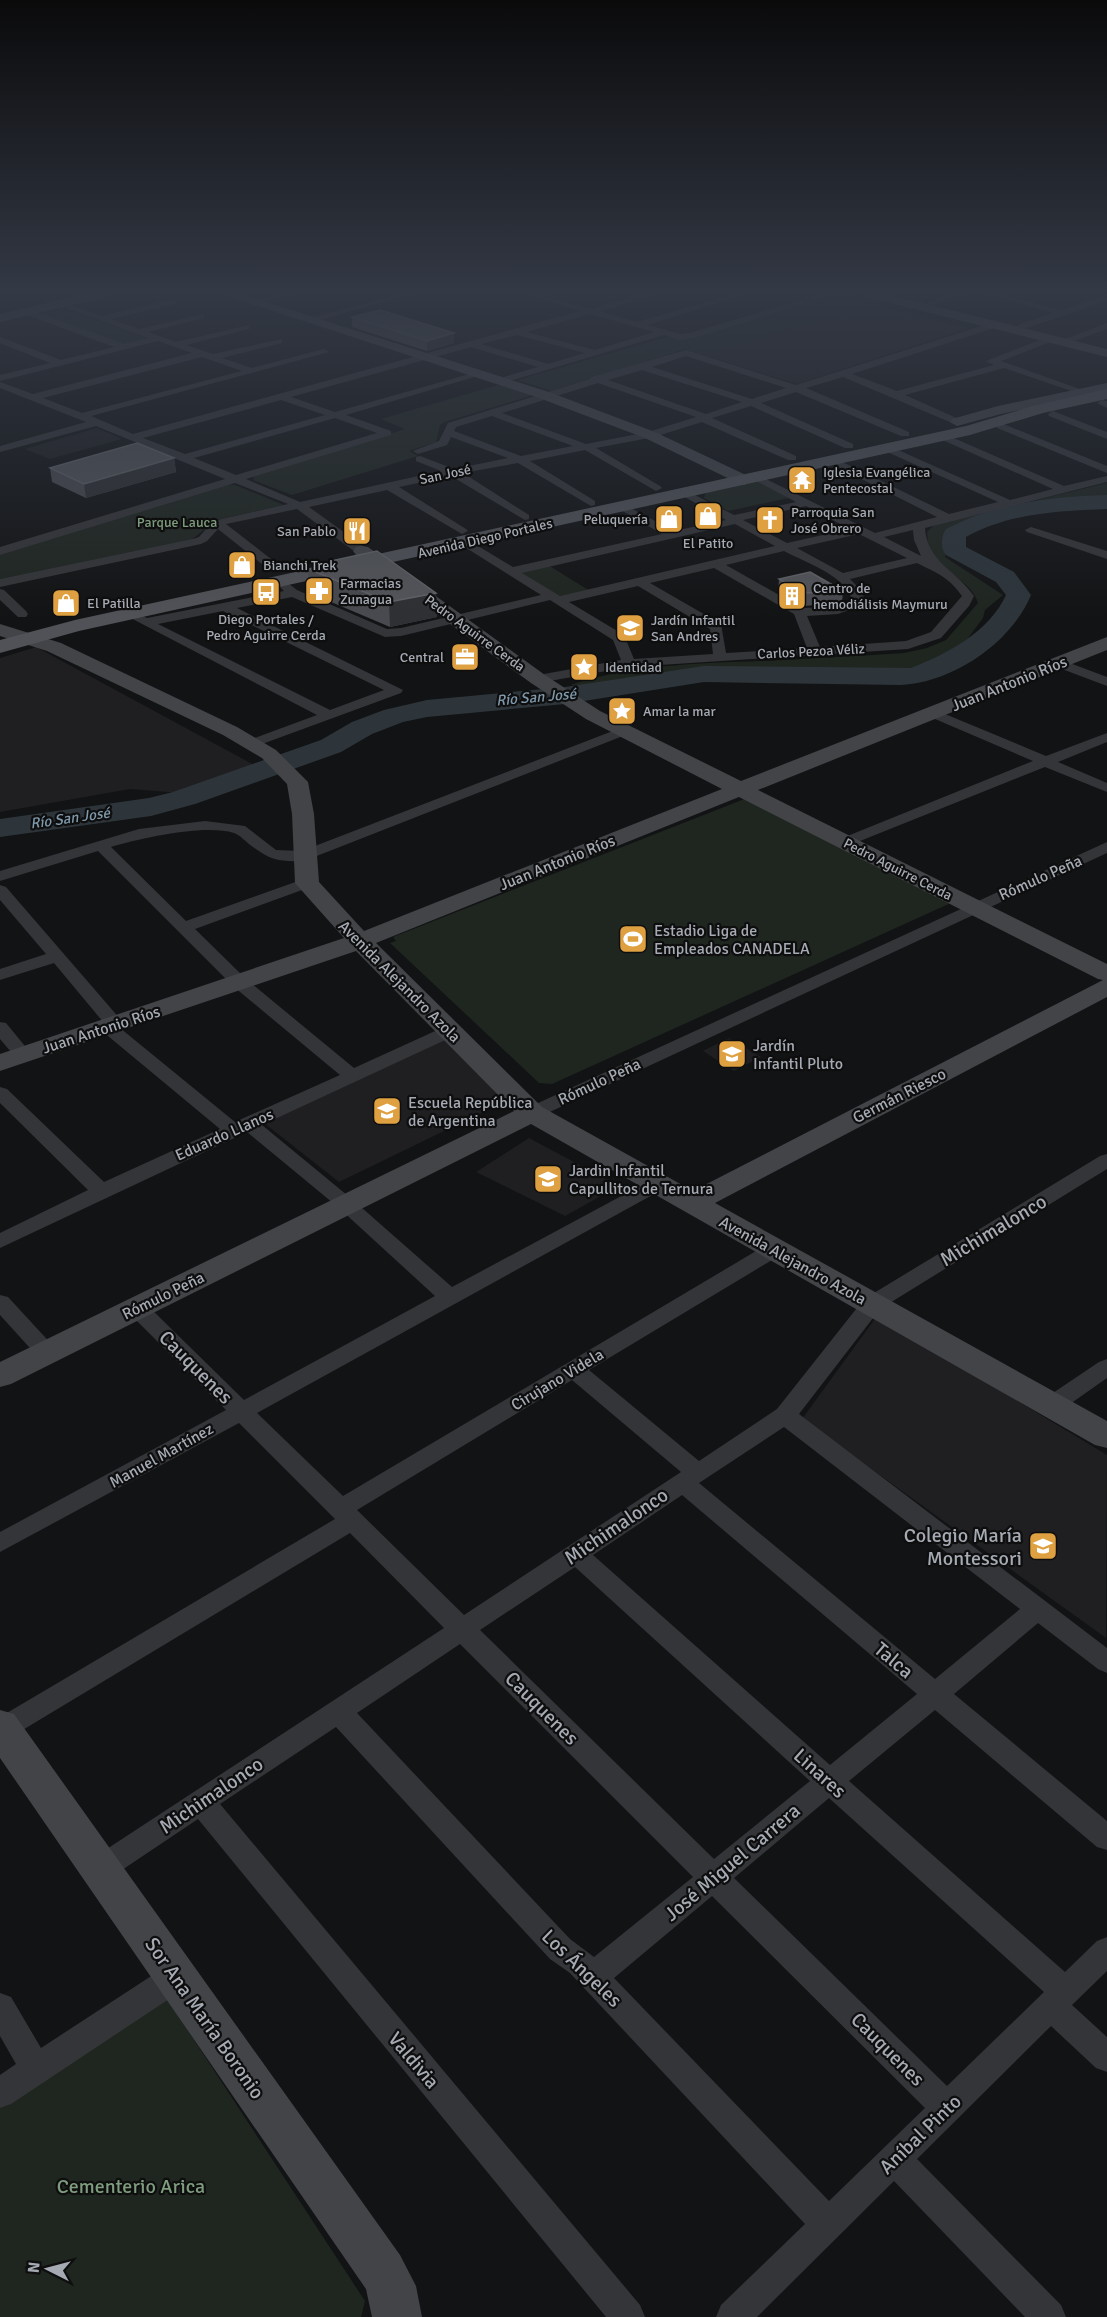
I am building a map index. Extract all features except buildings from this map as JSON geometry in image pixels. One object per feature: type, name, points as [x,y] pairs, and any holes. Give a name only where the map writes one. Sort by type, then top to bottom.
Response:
[{"type":"main road","points":[[563,402],[650,435],[743,476]]},
{"type":"main road","points":[[964,426],[998,410],[1035,402]]},
{"type":"main road","points":[[964,426],[1100,402]]},
{"type":"main road","points":[[964,426],[1001,426],[1046,412]]},
{"type":"main road","name":"Avenida Diego Portales","points":[[1,635],[30,638],[138,618],[283,581],[369,556],[463,536],[623,507],[685,493],[743,476],[792,458],[905,434],[964,426]]},
{"type":"main road","name":"Avenida Diego Portales","points":[[463,536],[525,517],[591,502],[656,488],[743,476],[832,460],[942,436],[964,426]]},
{"type":"main road","name":"Pedro Aguirre Cerda","points":[[369,556],[586,711],[1107,974]]},
{"type":"main road","name":"Avenida Diego Portales","points":[[1,635],[283,581]]},
{"type":"main road","points":[[30,638],[261,748],[297,782],[303,814],[307,883]]},
{"type":"main road","name":"Juan Antonio Ríos","points":[[11,1059],[360,941],[1107,643]]},
{"type":"main road","name":"Avenida Alejandro Azola","points":[[307,883],[360,941],[532,1113],[1107,1436]]},
{"type":"main road","name":"Germán Riesco","points":[[692,1203],[1107,987]]},
{"type":"main road","name":"Rómulo Peña","points":[[0,1376],[532,1113]]},
{"type":"main road","name":"Sor Ana María Boronio","points":[[1,1728],[382,2272],[391,2286],[396,2317]]},
{"type":"street","name":"Pedro Aguirre Cerda","points":[[47,402],[299,505],[369,556]]},
{"type":"street","points":[[81,416],[134,402]]},
{"type":"street","points":[[133,437],[258,402]]},
{"type":"street","points":[[0,551],[387,433],[298,402]]},
{"type":"street","points":[[184,458],[377,402]]},
{"type":"street","points":[[521,402],[451,425],[443,443],[419,455],[453,472],[525,517]]},
{"type":"street","points":[[660,402],[704,417],[792,458]]},
{"type":"street","points":[[751,402],[849,446]]},
{"type":"street","name":"San José","points":[[0,583],[197,542],[203,539],[217,523],[453,472],[650,435],[751,402]]},
{"type":"street","points":[[829,402],[905,434]]},
{"type":"street","points":[[913,402],[964,426]]},
{"type":"street","points":[[490,412],[588,448],[656,488]]},
{"type":"street","points":[[1046,412],[1107,436]]},
{"type":"street","points":[[0,449],[97,422]]},
{"type":"street","points":[[1001,426],[1107,470]]},
{"type":"street","points":[[448,432],[519,459],[591,502]]},
{"type":"street","points":[[942,436],[1064,490]]},
{"type":"street","points":[[8,437],[22,443]]},
{"type":"street","points":[[887,448],[1008,503]]},
{"type":"street","points":[[832,460],[948,518]]},
{"type":"street","points":[[365,476],[388,486],[619,638],[629,663]]},
{"type":"street","points":[[743,476],[806,503],[944,571]]},
{"type":"street","points":[[217,523],[283,581],[385,633],[394,633],[640,582],[785,548],[926,523],[1107,479]]},
{"type":"street","points":[[685,493],[841,577],[856,591],[859,602],[844,610],[799,612],[716,564]]},
{"type":"street","points":[[513,570],[806,503]]},
{"type":"street","points":[[623,507],[672,535]]},
{"type":"street","name":"Carlos Pezoa Véliz","points":[[544,683],[629,663],[894,647],[936,635],[965,603],[968,596],[957,580],[920,548],[919,527],[926,523]]},
{"type":"street","points":[[1031,530],[1107,555]]},
{"type":"street","points":[[841,577],[918,560]]},
{"type":"street","name":"Avenida Diego Portales","points":[[138,618],[223,606],[283,581]]},
{"type":"street","points":[[640,582],[716,627],[720,656]]},
{"type":"street","points":[[0,593],[22,614]]},
{"type":"street","points":[[223,606],[396,690],[329,715],[261,748]]},
{"type":"street","points":[[799,612],[815,650]]},
{"type":"street","points":[[138,618],[329,715]]},
{"type":"street","points":[[1059,663],[1107,682]]},
{"type":"street","points":[[933,713],[1107,788]]},
{"type":"street","points":[[0,876],[139,834],[206,826],[230,826],[249,834],[272,854],[285,857],[304,856],[623,731]]},
{"type":"street","points":[[844,842],[1107,737]]},
{"type":"street","points":[[100,844],[240,983],[354,1077]]},
{"type":"street","name":"Rómulo Peña","points":[[532,1113],[1107,847]]},
{"type":"street","points":[[184,927],[307,883]]},
{"type":"street","points":[[0,890],[111,1025],[240,1126],[346,1204],[448,1296]]},
{"type":"street","points":[[0,975],[55,957]]},
{"type":"street","points":[[0,1027],[11,1059]]},
{"type":"street","name":"Eduardo Llanos","points":[[0,1240],[240,1126],[354,1077],[450,1031]]},
{"type":"street","points":[[0,1093],[101,1191]]},
{"type":"street","name":"Michimalonco","points":[[100,1869],[785,1415],[872,1304],[1107,1160]]},
{"type":"street","name":"Manuel Martínez","points":[[0,1543],[448,1296],[658,1184]]},
{"type":"street","name":"Cirujano Videla","points":[[1,1728],[573,1370],[775,1249]]},
{"type":"street","points":[[0,1302],[47,1353]]},
{"type":"street","name":"Cauquenes","points":[[137,1308],[947,2108]]},
{"type":"street","points":[[1052,1405],[1107,1367]]},
{"type":"street","name":"Talca","points":[[573,1370],[689,1477],[935,1694],[1107,1838]]},
{"type":"street","points":[[785,1415],[1107,1662]]},
{"type":"street","name":"Linares","points":[[575,1553],[830,1781],[1058,1999],[1107,2057]]},
{"type":"street","name":"José Miguel Carrera","points":[[593,1977],[1038,1609]]},
{"type":"street","name":"Los Ángeles","points":[[338,1711],[560,1949],[580,1963],[828,2224]]},
{"type":"street","name":"Valdivia","points":[[201,1802],[628,2317]]},
{"type":"street","name":"Aníbal Pinto","points":[[738,2315],[1107,1952]]},
{"type":"street","points":[[0,2093],[176,1977]]},
{"type":"street","points":[[0,2007],[36,2069]]},
{"type":"street","points":[[895,2159],[1049,2317]]},
{"type":"shaded area","points":[[97,428],[122,439],[50,459],[25,449]]},
{"type":"shaded area","points":[[36,647],[256,766],[181,793],[130,789],[0,812],[0,658]]},
{"type":"shaded area","name":"Escuela República de Argentina","points":[[450,1036],[510,1099],[339,1182],[264,1123]]},
{"type":"shaded area","name":"Jardín Infantil Pluto","points":[[729,1038],[761,1057],[734,1071],[703,1051]]},
{"type":"shaded area","name":"Jardin Infantil Capullitos de Ternura","points":[[529,1138],[619,1186],[565,1216],[476,1172]]},
{"type":"shaded area","name":"Colegio María Montessori","points":[[877,1316],[1107,1455],[1106,1638],[802,1419]]},
{"type":"green space","name":"Parque Lauca","points":[[439,402],[510,402],[444,422],[440,425],[436,442],[409,451],[418,456],[292,495],[253,480],[254,476],[405,429],[381,419]]},
{"type":"green space","points":[[745,482],[758,482],[789,498],[728,511],[704,498],[706,491]]},
{"type":"green space","points":[[1107,483],[1107,496],[1037,500]]},
{"type":"green space","name":"Parque Lauca","points":[[226,485],[235,485],[284,505],[216,520],[190,541],[0,579],[0,553]]},
{"type":"green space","points":[[976,514],[981,516],[960,526],[952,535],[945,557],[1003,595],[985,610],[983,618],[963,645],[920,670],[907,673],[804,675],[762,672],[702,674],[620,679],[586,686],[570,685],[617,673],[664,666],[904,653],[927,648],[946,640],[978,603],[968,587],[933,558],[928,549],[927,532],[934,525]]},
{"type":"green space","points":[[548,565],[590,591],[560,596],[551,593],[519,571]]},
{"type":"green space","name":"Estadio Liga de Empleados CANADELA","points":[[747,798],[953,902],[552,1084],[539,1083],[390,943],[396,941],[393,937]]},
{"type":"green space","name":"Cementerio Arica","points":[[166,1997],[365,2301],[361,2317],[0,2317],[0,2107]]},
{"type":"waterway","name":"Río San José","points":[[0,828],[151,807],[184,798],[331,746],[362,728],[394,716],[427,708],[599,691],[704,674],[894,677],[919,674],[963,653],[992,632],[1004,621],[1019,595],[1005,577],[954,550],[954,534],[991,517],[1028,508],[1107,502]]},
{"type":"place","name":"Iglesia Evangélica Pentecostal","points":[[802,480]]},
{"type":"place","name":"El Patito","points":[[708,516]]},
{"type":"place","name":"Peluquería","points":[[669,519]]},
{"type":"place","name":"Parroquia San José Obrero","points":[[770,520]]},
{"type":"place","name":"San Pablo","points":[[357,531]]},
{"type":"place","name":"Bianchi Trek","points":[[242,565]]},
{"type":"place","name":"Farmacias Zunagua","points":[[319,591]]},
{"type":"place","name":"Diego Portales / Pedro Aguirre Cerda","points":[[266,592]]},
{"type":"place","name":"Centro de hemodiálisis Maymuru","points":[[792,596]]},
{"type":"place","name":"El Patilla","points":[[66,603]]},
{"type":"place","name":"Jardín Infantil San Andres","points":[[630,628]]},
{"type":"place","name":"Central","points":[[465,657]]},
{"type":"place","name":"Identidad","points":[[584,667]]},
{"type":"place","name":"Amar la mar","points":[[622,711]]},
{"type":"place","name":"Estadio Liga de Empleados CANADELA","points":[[633,939]]},
{"type":"place","name":"Jardín Infantil Pluto","points":[[732,1054]]},
{"type":"place","name":"Escuela República de Argentina","points":[[387,1111]]},
{"type":"place","name":"Jardin Infantil Capullitos de Ternura","points":[[548,1179]]},
{"type":"place","name":"Colegio María Montessori","points":[[1043,1546]]}]
